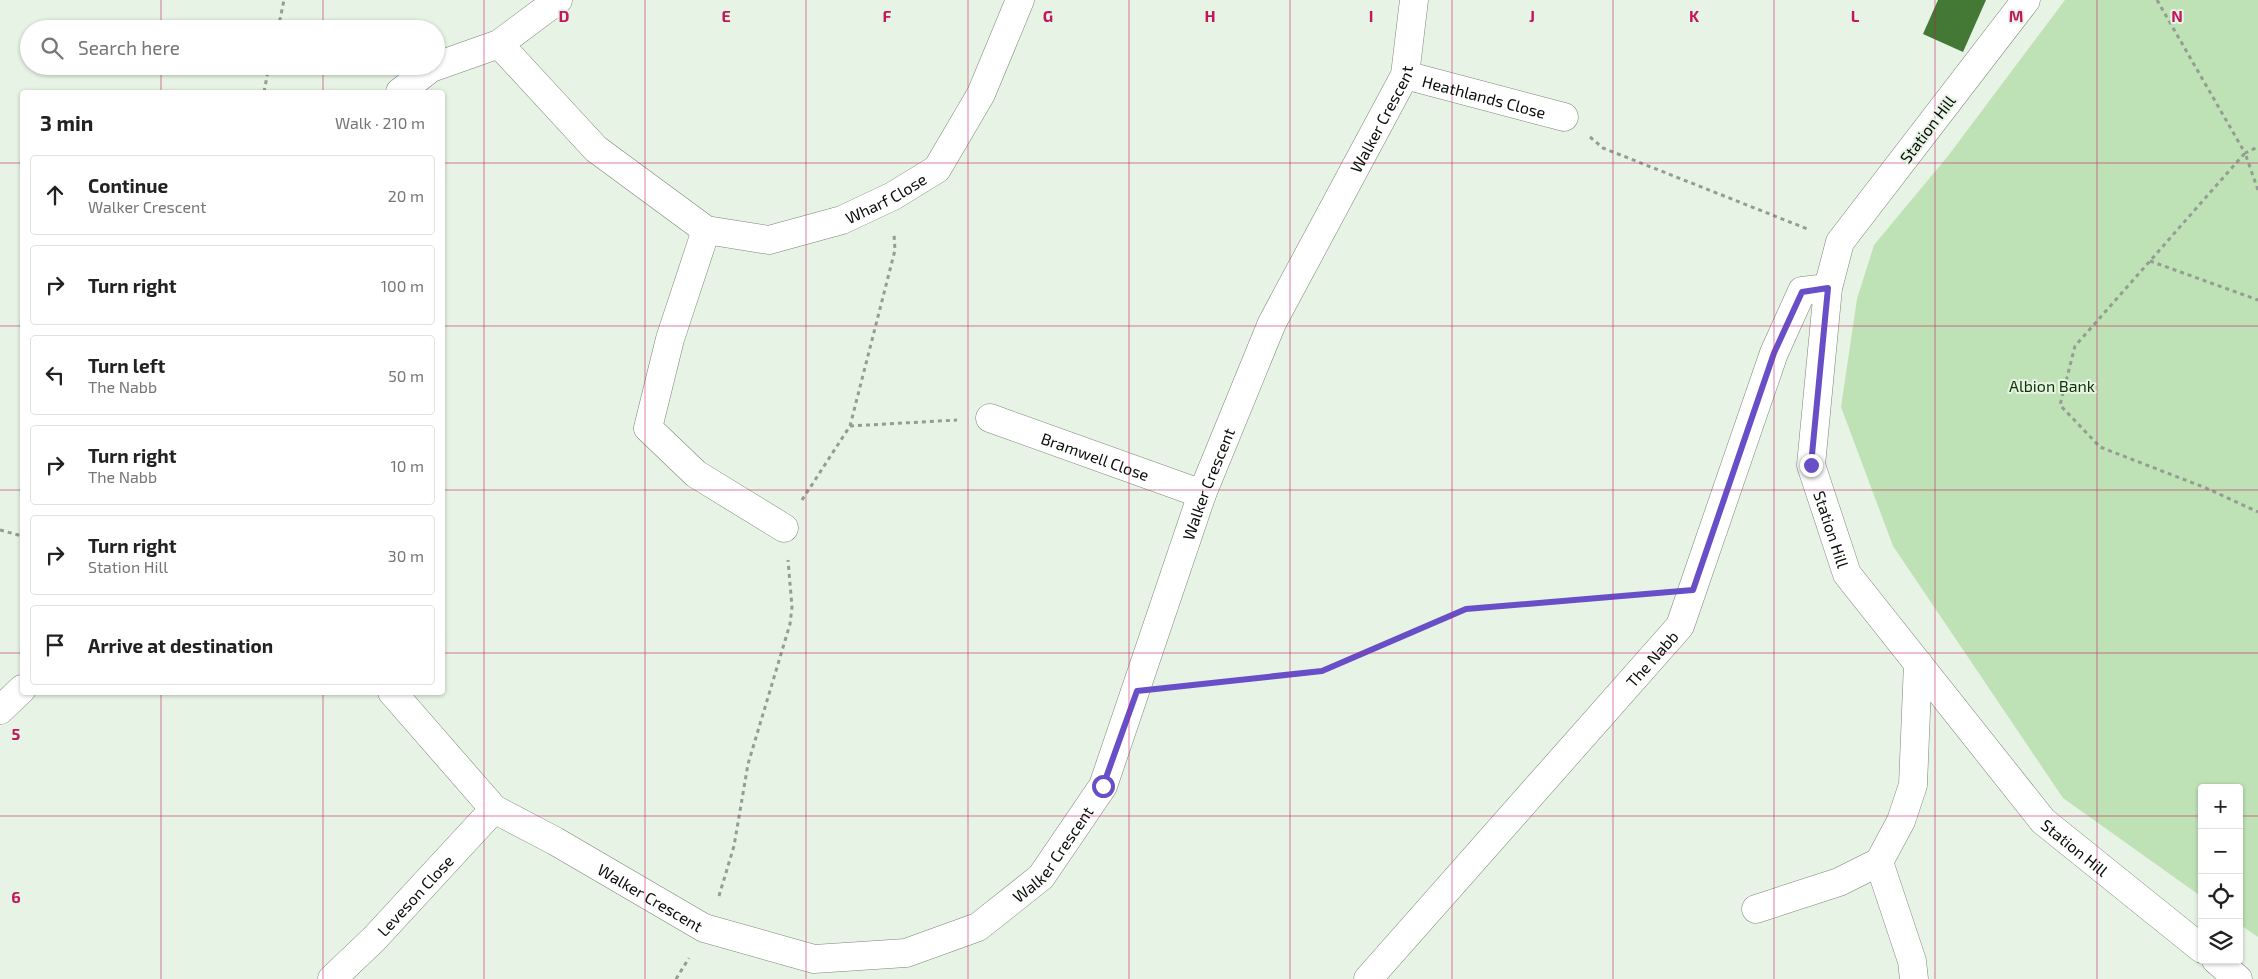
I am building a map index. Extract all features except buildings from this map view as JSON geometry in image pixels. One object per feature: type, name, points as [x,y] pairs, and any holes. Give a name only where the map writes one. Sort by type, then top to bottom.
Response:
[{"type":"street","points":[[445,63],[499,44],[558,0]]},
{"type":"street","name":"Wharf Close","points":[[499,44],[596,149],[706,230],[769,240],[842,220],[893,196],[937,169],[981,94],[1020,0]]},
{"type":"street","name":"Walker Crescent","points":[[395,695],[494,809],[555,841],[707,928],[814,959],[906,953],[978,927],[1041,877],[1103,786],[1137,691],[1202,494],[1272,323],[1405,75],[1414,0]]},
{"type":"street","name":"Station Hill","points":[[2026,0],[1840,242],[1828,288],[1811,465],[1847,574],[2043,821],[2198,945]]},
{"type":"street","points":[[403,90],[422,75]]},
{"type":"street","name":"Heathlands Close","points":[[1405,75],[1564,117]]},
{"type":"street","points":[[706,230],[670,339],[648,428],[696,474],[784,528]]},
{"type":"street","name":"The Nabb","points":[[1368,979],[1680,626],[1774,353],[1802,292],[1828,288]]},
{"type":"street","name":"Bramwell Close","points":[[990,418],[1202,494]]},
{"type":"street","points":[[1756,910],[1839,882],[1879,862],[1901,821],[1913,785],[1918,663]]},
{"type":"street","points":[[0,710],[20,692]]},
{"type":"street","name":"Leveson Close","points":[[332,979],[374,939],[494,809]]},
{"type":"street","points":[[1879,862],[1912,961],[1914,979]]},
{"type":"street","points":[[2221,964],[2238,979]]},
{"type":"path","points":[[280,20],[284,0]]},
{"type":"path","points":[[2157,0],[2245,153],[2258,190]]},
{"type":"path","points":[[264,90],[268,75]]},
{"type":"path","points":[[1564,117],[1603,148],[1840,242]]},
{"type":"path","points":[[2258,147],[2245,153],[2075,346],[2060,405],[2100,447],[2206,488],[2258,512]]},
{"type":"path","points":[[676,979],[707,928],[730,863],[748,764],[790,624],[791,592],[784,528],[850,426],[895,250],[893,196]]},
{"type":"path","points":[[2150,261],[2258,300]]},
{"type":"path","points":[[850,426],[990,418]]},
{"type":"path","points":[[0,530],[20,535]]},
{"type":"path","points":[[1137,691],[1322,671],[1466,609],[1693,590]]},
{"type":"green space","name":"Albion Bank","points":[[2065,0],[2258,0],[2258,937],[2243,927],[2243,784],[2198,784],[2198,894],[2063,798],[1893,546],[1841,407],[1857,299],[1874,245],[1948,156]]},
{"type":"route","points":[[1103,786],[1137,691],[1322,671],[1466,609],[1693,590],[1774,353],[1802,292],[1828,288],[1811,465]]}]
